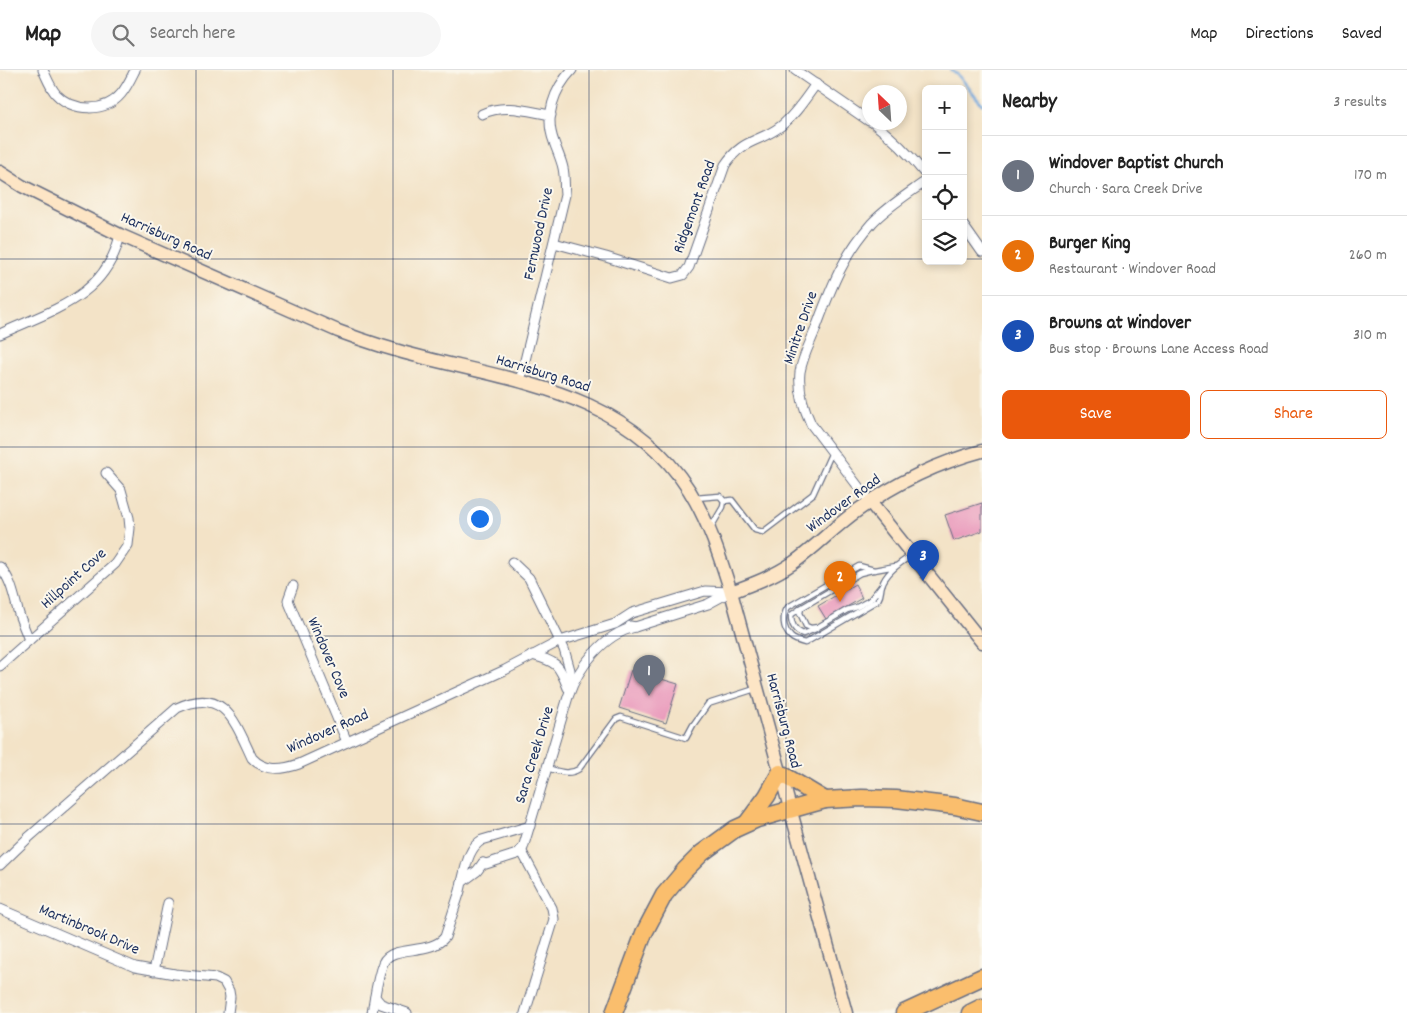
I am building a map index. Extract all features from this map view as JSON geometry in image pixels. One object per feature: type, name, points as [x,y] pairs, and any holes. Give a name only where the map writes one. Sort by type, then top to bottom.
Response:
[{"type":"highway","points":[[746,824],[768,796],[780,773],[825,800]]},
{"type":"highway","points":[[614,1013],[644,933],[664,895],[702,853],[722,838],[746,824],[825,800],[862,798],[896,799],[955,806],[982,812]]},
{"type":"highway","points":[[904,1013],[982,977]]},
{"type":"highway","points":[[970,1013],[982,1007]]},
{"type":"main road","name":"Harrisburg Road","points":[[0,172],[22,186],[120,235],[364,341],[422,358],[520,381],[574,397],[624,424],[660,453],[694,498],[716,542],[846,1013]]},
{"type":"main road","name":"Windover Road","points":[[731,592],[774,575],[794,562],[839,524],[870,502],[912,477],[940,464],[982,451]]},
{"type":"main road","points":[[870,502],[982,642]]},
{"type":"street","points":[[43,70],[56,94],[64,101],[83,108],[96,108],[113,101],[122,92],[135,70]]},
{"type":"street","name":"Fernwood Drive","points":[[520,381],[565,195],[562,165],[552,133],[552,102],[558,89],[572,70]]},
{"type":"street","points":[[796,70],[862,116]]},
{"type":"street","name":"Ridgemont Road","points":[[554,243],[672,278],[683,276],[689,267],[725,165],[731,156],[750,141],[772,132],[783,124],[794,114],[816,84]]},
{"type":"street","points":[[482,114],[494,108],[504,107],[551,115]]},
{"type":"street","points":[[882,130],[894,139],[922,170]]},
{"type":"street","name":"Minitre Drive","points":[[870,502],[811,424],[804,409],[799,381],[803,362],[842,264],[854,244],[874,221],[922,184]]},
{"type":"street","points":[[967,231],[982,252]]},
{"type":"street","points":[[0,334],[71,301],[94,284],[105,272],[112,259],[120,235]]},
{"type":"street","name":"Hillpoint Cove","points":[[0,666],[115,564],[125,551],[130,536],[129,518],[121,490],[106,473]]},
{"type":"street","name":"Sara Creek Drive","points":[[512,562],[529,578],[564,649],[570,670],[570,693]]},
{"type":"street","points":[[0,567],[6,574],[13,590],[29,640]]},
{"type":"street","name":"Windover Cove","points":[[293,586],[288,600],[347,742]]},
{"type":"street","name":"Windover Road","points":[[0,861],[176,708],[188,703],[207,701],[224,708],[234,719],[256,763],[268,769],[280,769],[293,766],[467,688],[560,641],[615,624],[632,613],[705,591],[731,592]]},
{"type":"street","name":"Windover Road","points":[[615,624],[635,627],[708,604],[731,592]]},
{"type":"street","name":"Sara Creek Drive","points":[[521,850],[570,693],[577,678],[592,655],[616,634],[635,627]]},
{"type":"street","name":"Sara Creek Drive","points":[[532,655],[548,659],[560,668],[570,693]]},
{"type":"street","points":[[372,1013],[383,963],[387,957],[392,954],[433,946],[441,942],[445,937],[472,850],[477,843],[530,826]]},
{"type":"street","name":"Windover Road","points":[[0,865],[28,838]]},
{"type":"street","points":[[472,850],[486,864],[517,854],[521,850],[552,908],[554,919],[525,1013]]},
{"type":"street","points":[[462,882],[477,871],[483,863]]},
{"type":"street","points":[[154,971],[168,903]]},
{"type":"street","name":"Martinbrook Drive","points":[[0,909],[134,967],[216,978],[224,982],[229,991],[228,1013]]},
{"type":"street","points":[[375,997],[381,1004],[407,1013]]},
{"type":"lane","points":[[724,501],[732,500],[755,530],[763,532],[813,494],[832,452]]},
{"type":"lane","points":[[694,498],[720,496],[724,501],[723,507],[710,530]]},
{"type":"lane","points":[[896,566],[860,573],[801,608],[792,615],[791,621],[798,632],[803,634],[870,600],[896,566],[912,555]]},
{"type":"lane","points":[[874,570],[859,566],[788,607],[783,614],[783,622],[790,636],[806,644],[878,600],[882,592],[882,585]]},
{"type":"lane","points":[[801,608],[800,613],[806,626],[811,628],[818,627]]},
{"type":"lane","points":[[547,768],[564,773],[573,773],[616,720],[621,718],[686,738],[708,704],[757,688]]},
{"type":"building","points":[[982,503],[982,531],[954,541],[945,515]]},
{"type":"building","points":[[855,584],[862,598],[826,619],[818,606]]},
{"type":"building","points":[[631,670],[678,684],[666,723],[619,708]]},
{"type":"waterway","points":[[951,70],[959,76],[982,104]]},
{"type":"place","name":"Browns at Windover","points":[[923,581]]},
{"type":"place","name":"Burger King","points":[[840,602]]},
{"type":"place","name":"Windover Baptist Church","points":[[649,696]]}]
